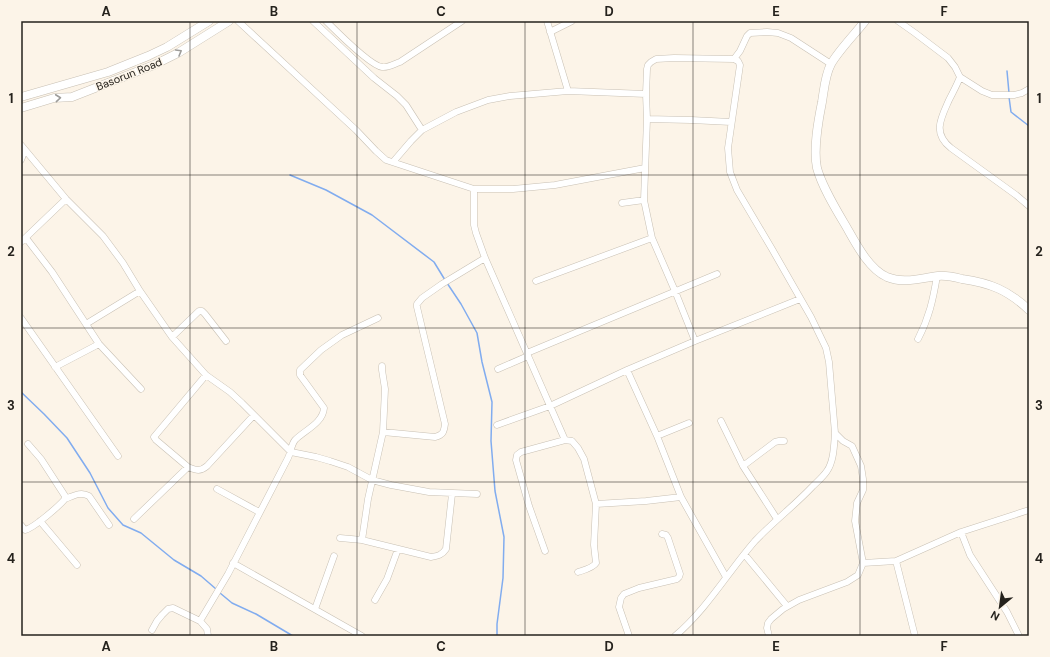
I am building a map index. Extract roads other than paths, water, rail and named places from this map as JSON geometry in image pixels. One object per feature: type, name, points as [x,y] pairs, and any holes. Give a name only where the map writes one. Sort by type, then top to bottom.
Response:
[{"type":"main road","name":"Basorun Road","points":[[21,97],[108,72],[148,56],[167,47],[209,21]]},
{"type":"main road","name":"Basorun Road","points":[[21,108],[54,98],[72,97],[154,65],[178,53],[230,21]]},
{"type":"main road","points":[[865,21],[836,56],[828,71],[819,114],[816,150],[817,168],[824,186],[857,246],[865,257],[886,276],[904,281],[937,276],[978,281],[989,284],[1003,291],[1029,310]]},
{"type":"street","points":[[238,21],[356,130],[386,160],[474,189],[513,189],[555,185],[645,168]]},
{"type":"street","points":[[313,21],[374,78],[406,105],[422,130]]},
{"type":"street","points":[[326,21],[376,66],[383,67],[400,62],[462,21]]},
{"type":"street","points":[[547,21],[568,91]]},
{"type":"street","points":[[550,32],[572,21]]},
{"type":"street","points":[[898,21],[948,58],[960,77],[982,91],[992,95],[1014,95],[1029,89]]},
{"type":"street","points":[[734,59],[750,33],[767,32],[788,36],[831,64]]},
{"type":"street","points":[[675,636],[696,615],[755,542],[827,471],[833,454],[835,433],[829,362],[826,348],[811,318],[737,190],[730,172],[728,148],[740,65],[738,61],[734,59],[674,58],[656,60],[648,65],[647,69],[644,200],[652,238],[695,341]]},
{"type":"street","points":[[960,77],[941,117],[940,131],[942,139],[951,148],[1029,206]]},
{"type":"street","points":[[394,162],[422,130],[456,112],[488,100],[510,96],[568,91],[646,94]]},
{"type":"street","points":[[647,119],[731,122]]},
{"type":"street","points":[[21,160],[23,148]]},
{"type":"street","points":[[23,148],[66,199],[103,236],[123,263],[140,291],[172,337],[206,375],[230,392],[291,452],[330,461],[348,467],[372,480],[391,485],[429,492],[477,494]]},
{"type":"street","points":[[474,189],[474,225],[476,233],[565,440]]},
{"type":"street","points":[[66,199],[23,240],[52,272],[99,344],[141,389]]},
{"type":"street","points":[[622,203],[644,200]]},
{"type":"street","points":[[536,281],[652,238]]},
{"type":"street","points":[[383,432],[435,437],[440,436],[444,431],[445,424],[417,307],[422,298],[442,284],[486,258]]},
{"type":"street","points":[[498,369],[717,274]]},
{"type":"street","points":[[918,339],[928,316],[934,296],[937,276]]},
{"type":"street","points":[[86,324],[140,291]]},
{"type":"street","points":[[497,424],[550,406],[627,370],[800,299]]},
{"type":"street","points":[[172,337],[199,311],[202,311],[226,341]]},
{"type":"street","points":[[21,318],[118,456]]},
{"type":"street","points":[[200,621],[233,563],[291,452],[291,447],[294,441],[323,415],[324,408],[300,375],[300,370],[321,350],[342,335],[378,318]]},
{"type":"street","points":[[55,366],[99,344]]},
{"type":"street","points":[[362,540],[368,499],[383,432],[385,389],[382,366]]},
{"type":"street","points":[[627,370],[657,436],[681,496],[726,578]]},
{"type":"street","points":[[206,375],[154,438],[156,440],[188,466],[200,470],[207,466],[254,415]]},
{"type":"street","points":[[721,420],[743,466],[777,519]]},
{"type":"street","points":[[657,436],[689,423]]},
{"type":"street","points":[[769,636],[767,628],[771,619],[787,606],[848,582],[858,575],[863,563],[855,521],[857,503],[863,490],[861,466],[852,446],[843,441],[835,433]]},
{"type":"street","points":[[545,551],[528,506],[516,460],[517,455],[521,452],[565,440],[572,441],[584,459],[596,504],[594,545],[596,563],[595,565],[578,572]]},
{"type":"street","points":[[743,466],[775,442],[784,441]]},
{"type":"street","points":[[28,444],[41,459],[65,496],[65,499]]},
{"type":"street","points":[[134,519],[188,466]]},
{"type":"street","points":[[218,489],[259,512]]},
{"type":"street","points":[[21,525],[25,530],[29,529],[65,499],[78,494],[86,494],[89,496],[109,525]]},
{"type":"street","points":[[340,538],[362,540],[431,557],[437,556],[442,554],[446,549],[452,494]]},
{"type":"street","points":[[596,504],[646,501],[681,496]]},
{"type":"street","points":[[863,563],[896,561],[961,532],[1029,510]]},
{"type":"street","points":[[40,521],[77,565]]},
{"type":"street","points":[[961,532],[970,555],[1007,612],[1019,636]]},
{"type":"street","points":[[629,636],[619,607],[621,598],[624,594],[639,588],[677,579],[680,574],[668,538],[666,535],[662,534]]},
{"type":"street","points":[[374,600],[387,579],[398,549]]},
{"type":"street","points":[[745,555],[787,606]]},
{"type":"street","points":[[315,609],[334,556]]},
{"type":"street","points":[[896,561],[915,636]]},
{"type":"street","points":[[233,563],[362,636]]},
{"type":"street","points":[[152,630],[162,615],[168,609],[173,608],[200,621],[207,629],[208,636]]},
{"type":"waterway","points":[[1007,71],[1009,93]]},
{"type":"waterway","points":[[1009,97],[1011,112],[1029,126]]},
{"type":"waterway","points":[[290,175],[326,190],[372,215],[434,262],[445,280]]},
{"type":"waterway","points":[[447,283],[461,304],[477,333],[482,362],[492,402],[491,441],[495,491],[504,537],[503,578],[497,624],[497,636]]},
{"type":"waterway","points":[[21,392],[67,438],[90,473],[108,508],[123,525],[141,533],[174,560],[201,576],[216,589]]},
{"type":"waterway","points":[[220,593],[232,603],[256,614],[293,636]]}]
